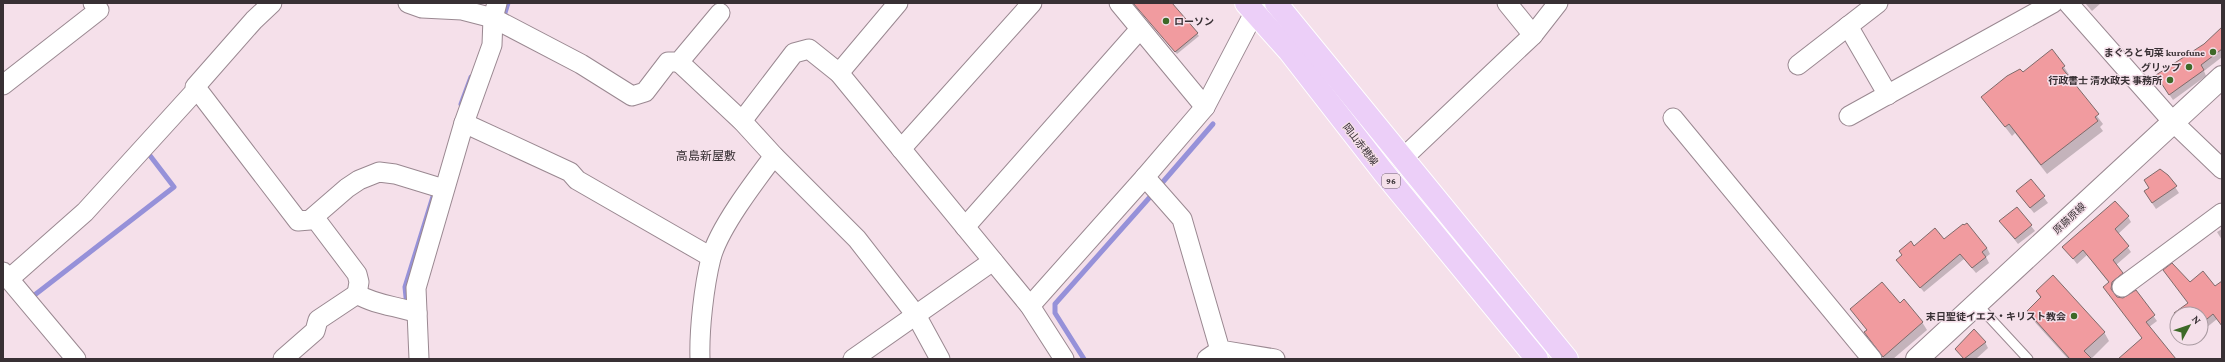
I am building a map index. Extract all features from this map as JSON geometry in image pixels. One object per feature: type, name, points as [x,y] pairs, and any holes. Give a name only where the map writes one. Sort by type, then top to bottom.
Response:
[{"type":"main road","name":"96","points":[[1276,3],[1567,359]]},
{"type":"main road","name":"岡山赤穂線","points":[[1254,6],[1384,173],[1537,359]]},
{"type":"main road","name":"原藤原線","points":[[1917,359],[2222,77]]},
{"type":"street","points":[[3,85],[99,10],[94,3]]},
{"type":"street","points":[[272,3],[254,20],[195,87],[298,220],[310,220],[347,188],[359,180],[379,172],[395,174],[438,187]]},
{"type":"street","points":[[408,3],[422,8],[495,10],[632,96],[645,92],[668,62],[679,62],[742,121],[774,156],[857,239],[916,315],[940,359]]},
{"type":"street","points":[[839,73],[898,3]]},
{"type":"street","points":[[901,149],[1032,3]]},
{"type":"street","points":[[1119,3],[1206,107]]},
{"type":"street","points":[[1507,3],[1533,35]]},
{"type":"street","points":[[1402,159],[1533,35],[1558,3]]},
{"type":"street","points":[[1798,65],[1878,3]]},
{"type":"street","points":[[1849,116],[2053,3]]},
{"type":"street","points":[[2068,3],[2173,122],[2222,169]]},
{"type":"street","points":[[1030,306],[1146,177],[1206,107],[1254,6]]},
{"type":"street","points":[[419,359],[410,311],[438,187],[464,123],[492,45],[495,10]]},
{"type":"street","points":[[679,62],[720,13]]},
{"type":"street","points":[[1848,26],[1888,95]]},
{"type":"street","points":[[965,227],[1140,29]]},
{"type":"street","points":[[742,121],[794,53],[809,49],[839,73],[1030,306],[1064,359]]},
{"type":"street","points":[[76,359],[6,276],[85,212],[197,89]]},
{"type":"street","points":[[1673,118],[1872,359]]},
{"type":"street","points":[[464,123],[570,172],[578,180],[711,257]]},
{"type":"street","points":[[700,359],[699,337],[711,257],[723,232],[747,193],[774,156]]},
{"type":"street","points":[[1146,177],[1182,219],[1214,354],[1274,359]]},
{"type":"street","points":[[2122,287],[2222,213]]},
{"type":"street","points":[[283,359],[315,331],[318,320],[357,294],[359,282],[357,274],[314,217]]},
{"type":"street","points":[[853,359],[993,261]]},
{"type":"street","points":[[357,294],[369,301],[386,303],[410,311]]},
{"type":"lane","points":[[1977,304],[2028,359]]},
{"type":"building","points":[[1133,3],[1172,3],[1198,33],[1175,52]]},
{"type":"building","points":[[2222,27],[2222,49],[2201,65],[2204,70],[2169,95],[2156,75],[2204,44]]},
{"type":"building","points":[[2052,49],[2065,66],[2062,68],[2099,114],[2095,117],[2098,121],[2041,165],[2009,124],[2005,127],[1981,97],[2007,76],[2020,69],[2023,72]]},
{"type":"building","points":[[2160,169],[2168,175],[2177,186],[2152,203],[2144,191],[2149,188],[2144,180]]},
{"type":"building","points":[[2031,179],[2045,196],[2030,208],[2016,191]]},
{"type":"building","points":[[2115,201],[2129,216],[2115,229],[2129,246],[2113,260],[2123,273],[2112,282],[2111,289],[2117,297],[2123,298],[2136,290],[2155,315],[2146,322],[2176,359],[2118,359],[2142,338],[2103,287],[2109,282],[2083,250],[2073,259],[2062,247]]},
{"type":"building","points":[[2017,207],[2032,225],[2015,239],[1999,221]]},
{"type":"building","points":[[1967,223],[1987,248],[1982,252],[1986,257],[1972,268],[1960,254],[1920,288],[1896,260],[1902,255],[1899,251],[1911,241],[1914,246],[1935,228],[1944,239],[1963,224],[1964,225]]},
{"type":"building","points":[[2172,263],[2190,282],[2203,271],[2215,286],[2222,281],[2222,326],[2213,314],[2209,317],[2209,306],[2184,306],[2188,303],[2163,270]]},
{"type":"building","name":"末日聖徒イエス・キリスト教会","points":[[2053,275],[2105,332],[2084,351],[2092,359],[2070,359],[2027,311],[2041,297],[2036,291]]},
{"type":"building","points":[[1882,282],[1900,303],[1904,299],[1923,322],[1883,357],[1864,332],[1867,330],[1850,309]]},
{"type":"building","points":[[1974,329],[1986,342],[1964,359],[1955,349]]},
{"type":"waterway","points":[[504,16],[508,3]]},
{"type":"waterway","points":[[461,104],[471,77]]},
{"type":"waterway","points":[[1162,183],[1213,124]]},
{"type":"waterway","points":[[32,297],[174,187],[148,153]]},
{"type":"waterway","points":[[407,307],[405,287],[435,190]]},
{"type":"waterway","points":[[1084,359],[1055,313],[1055,304],[1150,197]]},
{"type":"place","name":"ローソン","points":[[1166,21]]},
{"type":"place","name":"まぐろと旬菜 kurofune","points":[[2213,52]]},
{"type":"place","name":"グリップ","points":[[2189,67]]},
{"type":"place","name":"行政書士 清水政夫 事務所","points":[[2170,80]]},
{"type":"place","name":"末日聖徒イエス・キリスト教会","points":[[2074,316]]},
{"type":"district","name":"高島新屋敷","points":[[706,156]]}]
